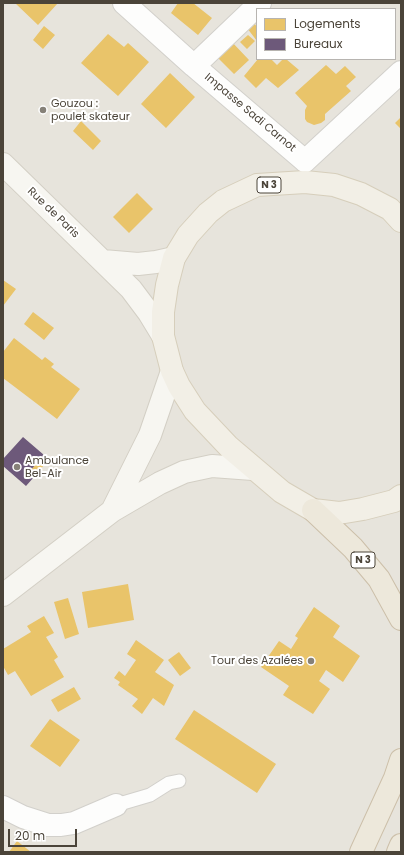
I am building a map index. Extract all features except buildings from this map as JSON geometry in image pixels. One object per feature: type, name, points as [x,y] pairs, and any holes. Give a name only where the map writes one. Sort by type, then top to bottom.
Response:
[{"type":"highway","name":"N 3","points":[[313,510],[353,548],[379,579],[401,619]]},
{"type":"highway","points":[[361,852],[395,778],[401,760]]},
{"type":"highway","points":[[398,852],[401,845]]},
{"type":"main road","name":"Rue de Paris","points":[[3,164],[131,289],[149,313],[162,336]]},
{"type":"main road","name":"N 3","points":[[397,212],[361,194],[334,185],[305,182],[257,186],[222,201],[208,212],[188,235],[174,258],[167,285],[163,312],[162,336],[172,371],[179,386],[199,415],[229,447],[253,469],[282,492],[313,510],[339,513],[363,509],[394,501],[401,496]]},
{"type":"main road","points":[[103,261],[138,264],[174,258]]},
{"type":"main road","points":[[112,511],[150,436],[172,371]]},
{"type":"main road","points":[[3,595],[112,511],[160,483],[184,472],[212,466],[253,469]]},
{"type":"street","name":"Impasse Sadi Carnot","points":[[124,3],[194,66],[305,161]]},
{"type":"street","name":"Impasse Sadi Carnot","points":[[194,66],[260,3]]},
{"type":"street","points":[[305,182],[305,161],[401,72]]},
{"type":"street","points":[[3,807],[22,817],[48,825],[61,825],[74,823],[116,806]]},
{"type":"lane","points":[[116,806],[150,795],[169,783],[179,781]]},
{"type":"shaded area","points":[[3,3],[401,3],[401,852],[3,852]]},
{"type":"place","name":"Gouzou : poulet skateur","points":[[43,110]]},
{"type":"place","name":"Ambulance Bel-Air","points":[[17,467]]},
{"type":"place","name":"Tour des Azalées","points":[[311,661]]}]
